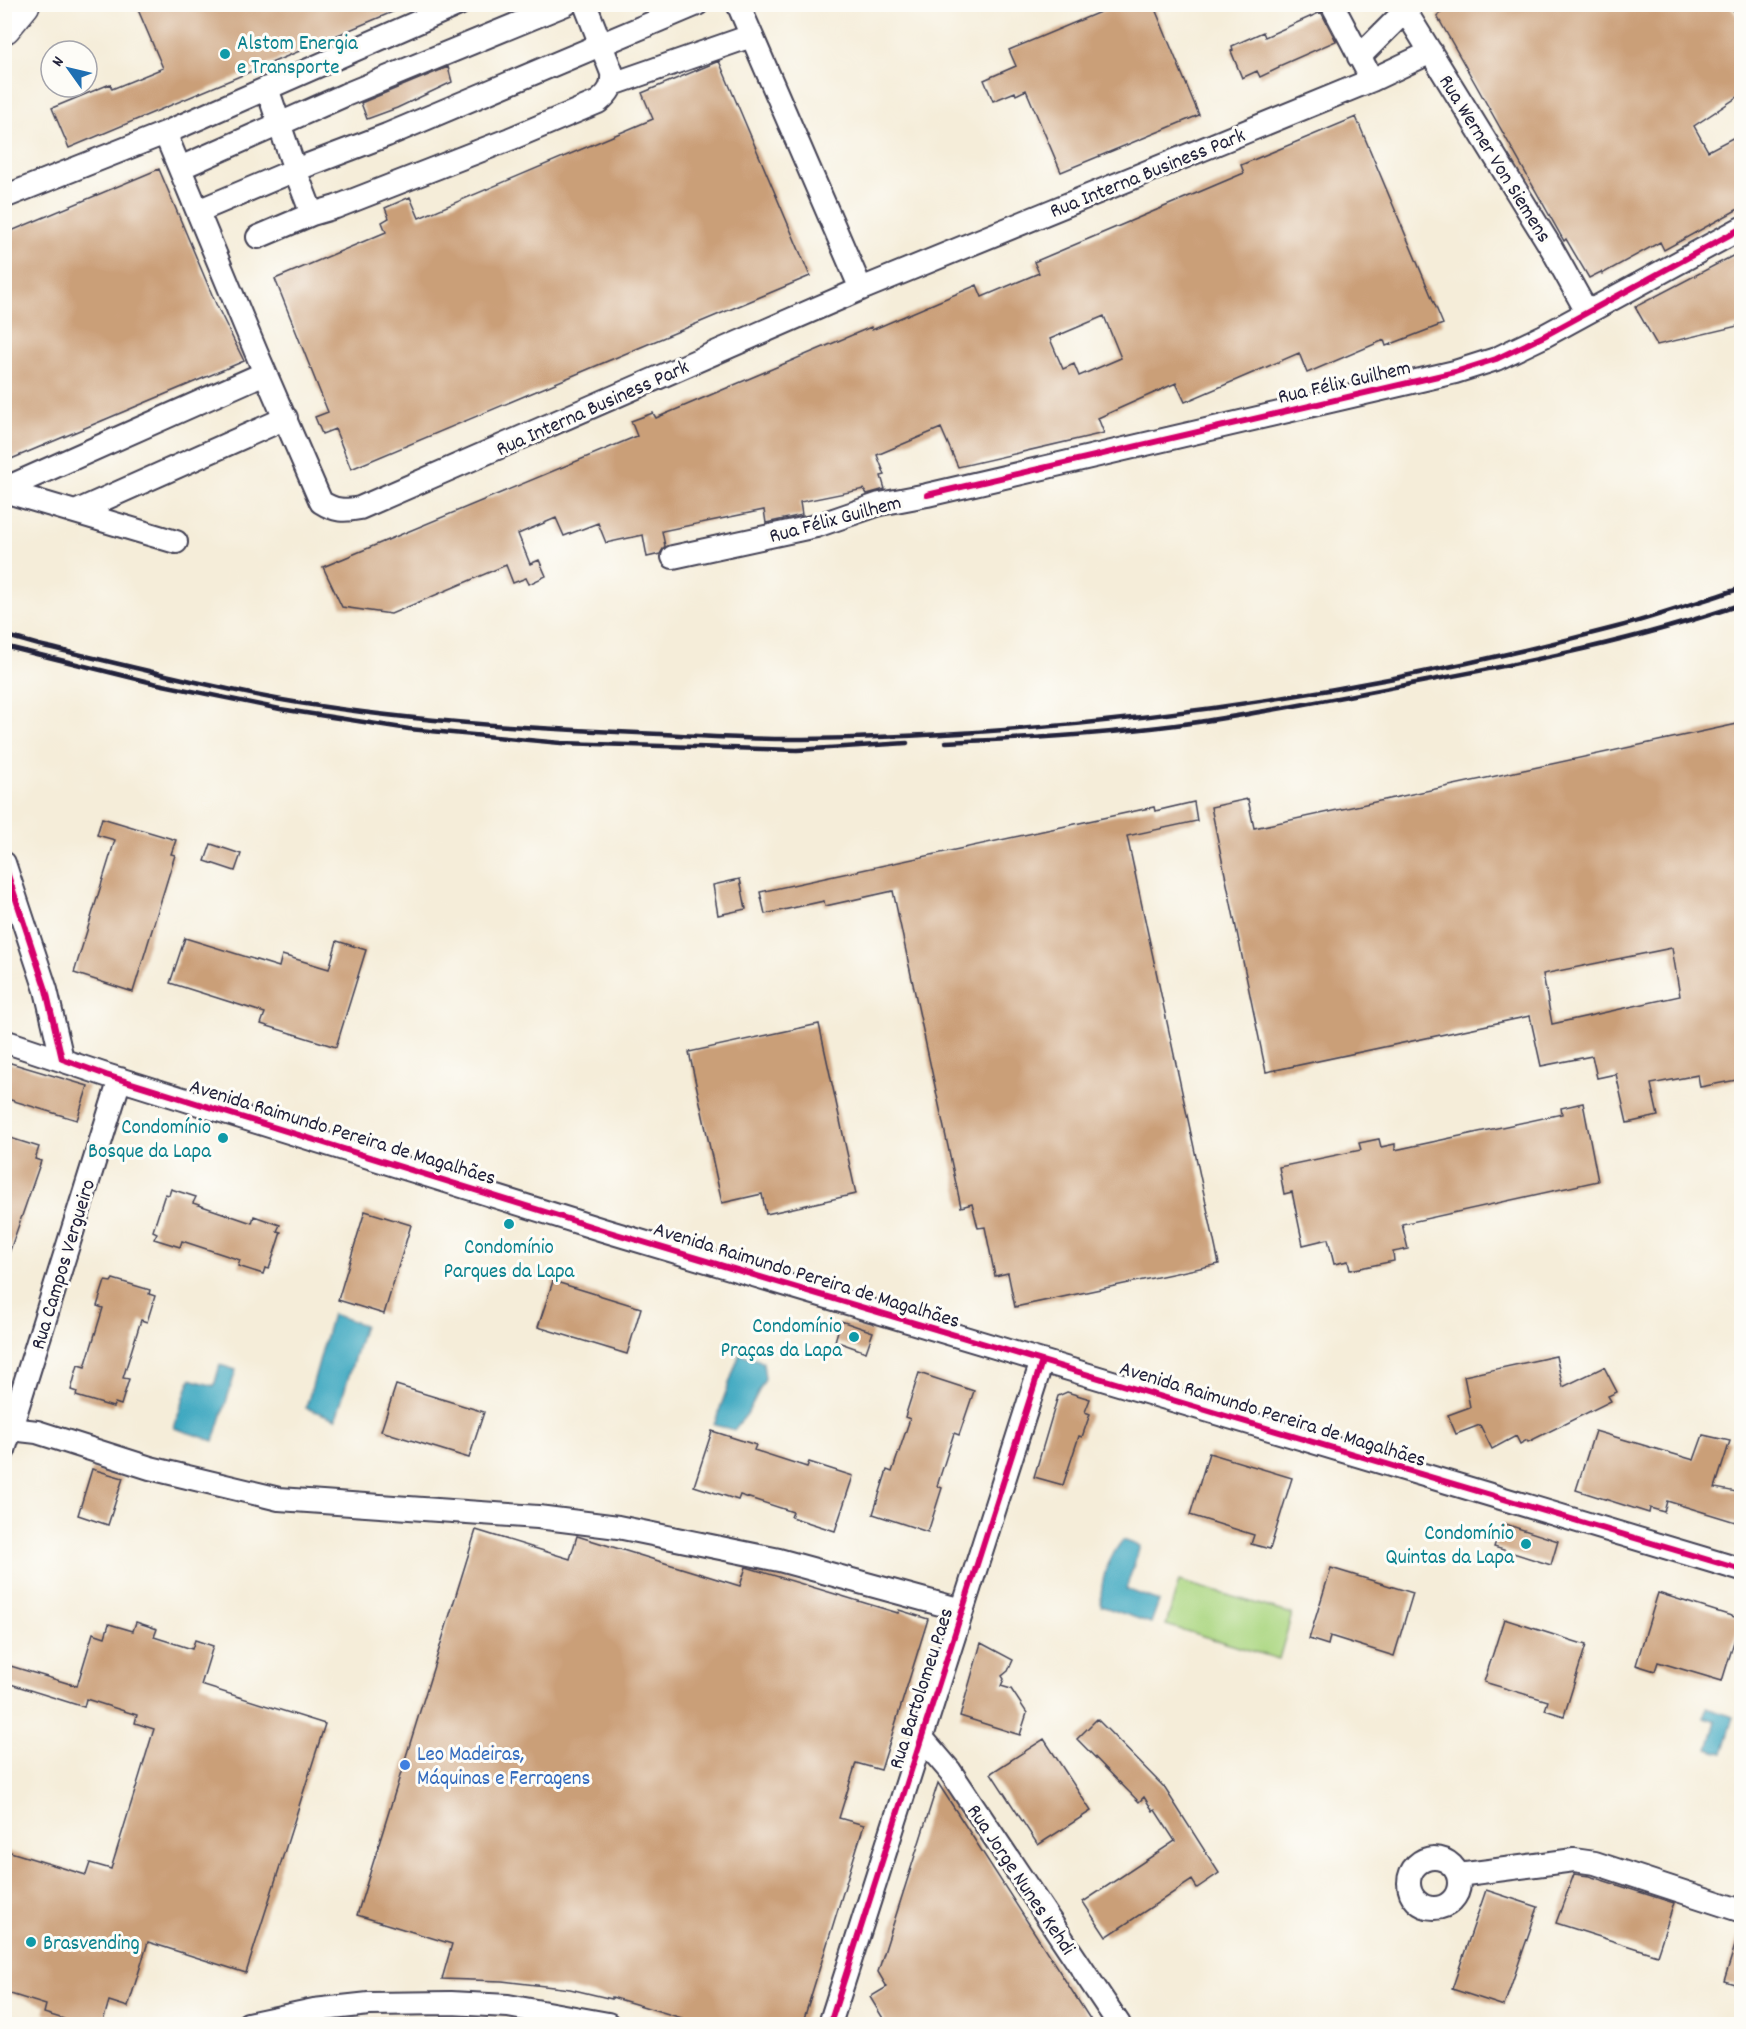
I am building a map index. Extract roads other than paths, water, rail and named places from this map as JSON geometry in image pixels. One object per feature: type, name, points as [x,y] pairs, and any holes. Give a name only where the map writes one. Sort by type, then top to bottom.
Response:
[{"type":"highway","points":[[4,27],[23,4]]},
{"type":"street","points":[[4,197],[165,133],[459,4]]},
{"type":"street","points":[[180,168],[345,95],[566,4]]},
{"type":"street","points":[[258,237],[312,214],[336,207],[488,148],[598,102],[608,93],[613,84],[612,73],[585,4]]},
{"type":"street","points":[[198,212],[697,4]]},
{"type":"street","points":[[738,4],[861,289]]},
{"type":"street","points":[[1332,4],[1372,80]]},
{"type":"street","points":[[1359,57],[1406,7]]},
{"type":"street","name":"Rua Werner Von Siemens","points":[[1406,7],[1587,312]]},
{"type":"street","points":[[613,84],[751,36]]},
{"type":"street","name":"Rua Interna Business Park","points":[[286,418],[321,502],[342,511],[360,508],[861,289],[1372,80],[1431,52]]},
{"type":"street","points":[[267,88],[312,214]]},
{"type":"street","points":[[75,512],[286,418],[165,133]]},
{"type":"street","name":"Rua Félix Guilhem","points":[[673,557],[816,526],[880,504],[1455,372],[1496,359],[1742,228]]},
{"type":"street","points":[[4,490],[265,373]]},
{"type":"street","points":[[4,490],[177,542]]},
{"type":"street","points":[[4,863],[46,990],[62,1059]]},
{"type":"street","name":"Avenida Raimundo Pereira de Magalhães","points":[[4,1041],[603,1230],[1742,1570]]},
{"type":"street","name":"Rua Campos Vergueiro","points":[[8,1440],[120,1079]]},
{"type":"street","name":"Rua Bartolomeu Paes","points":[[830,2025],[1042,1361]]},
{"type":"street","points":[[8,1440],[38,1432],[150,1468],[279,1499],[538,1516],[618,1527],[779,1560],[962,1610]]},
{"type":"street","name":"Rua Jorge Nunes Kehdi","points":[[921,1737],[950,1771],[1119,2025]]},
{"type":"street","points":[[1458,1875],[1574,1860],[1594,1863],[1742,1911]]},
{"type":"street","points":[[248,2025],[314,2010],[369,2004],[451,2003],[508,2006],[608,2025]]},
{"type":"water","points":[[332,1314],[364,1325],[336,1419],[306,1408]]},
{"type":"water","points":[[740,1353],[763,1362],[765,1379],[747,1414],[734,1430],[714,1425]]},
{"type":"water","points":[[220,1365],[236,1370],[214,1441],[174,1428],[190,1379],[214,1386]]},
{"type":"water","points":[[1123,1540],[1140,1546],[1126,1589],[1159,1601],[1151,1623],[1101,1606],[1106,1571]]},
{"type":"water","points":[[1706,1708],[1734,1717],[1723,1753],[1708,1749],[1716,1721],[1704,1717]]},
{"type":"railway","points":[[4,635],[217,687],[276,699],[366,712],[547,729],[803,739],[1009,730],[1213,708],[1315,692],[1517,652],[1633,623],[1742,588]]},
{"type":"railway","points":[[946,742],[1104,733],[1254,713],[1543,658],[1663,629],[1742,604]]},
{"type":"railway","points":[[4,646],[153,683],[280,709],[409,729],[561,743],[797,750],[907,743]]},
{"type":"place","name":"Alstom Energia e Transporte","points":[[225,54]]},
{"type":"place","name":"Condomínio Bosque da Lapa","points":[[223,1138]]},
{"type":"place","name":"Condomínio Parques da Lapa","points":[[509,1224]]},
{"type":"place","name":"Condomínio Praças da Lapa","points":[[854,1337]]},
{"type":"place","name":"Condomínio Quintas da Lapa","points":[[1526,1544]]},
{"type":"place","name":"Leo Madeiras, Máquinas e Ferragens","points":[[405,1765]]},
{"type":"place","name":"Brasvending","points":[[31,1942]]}]
